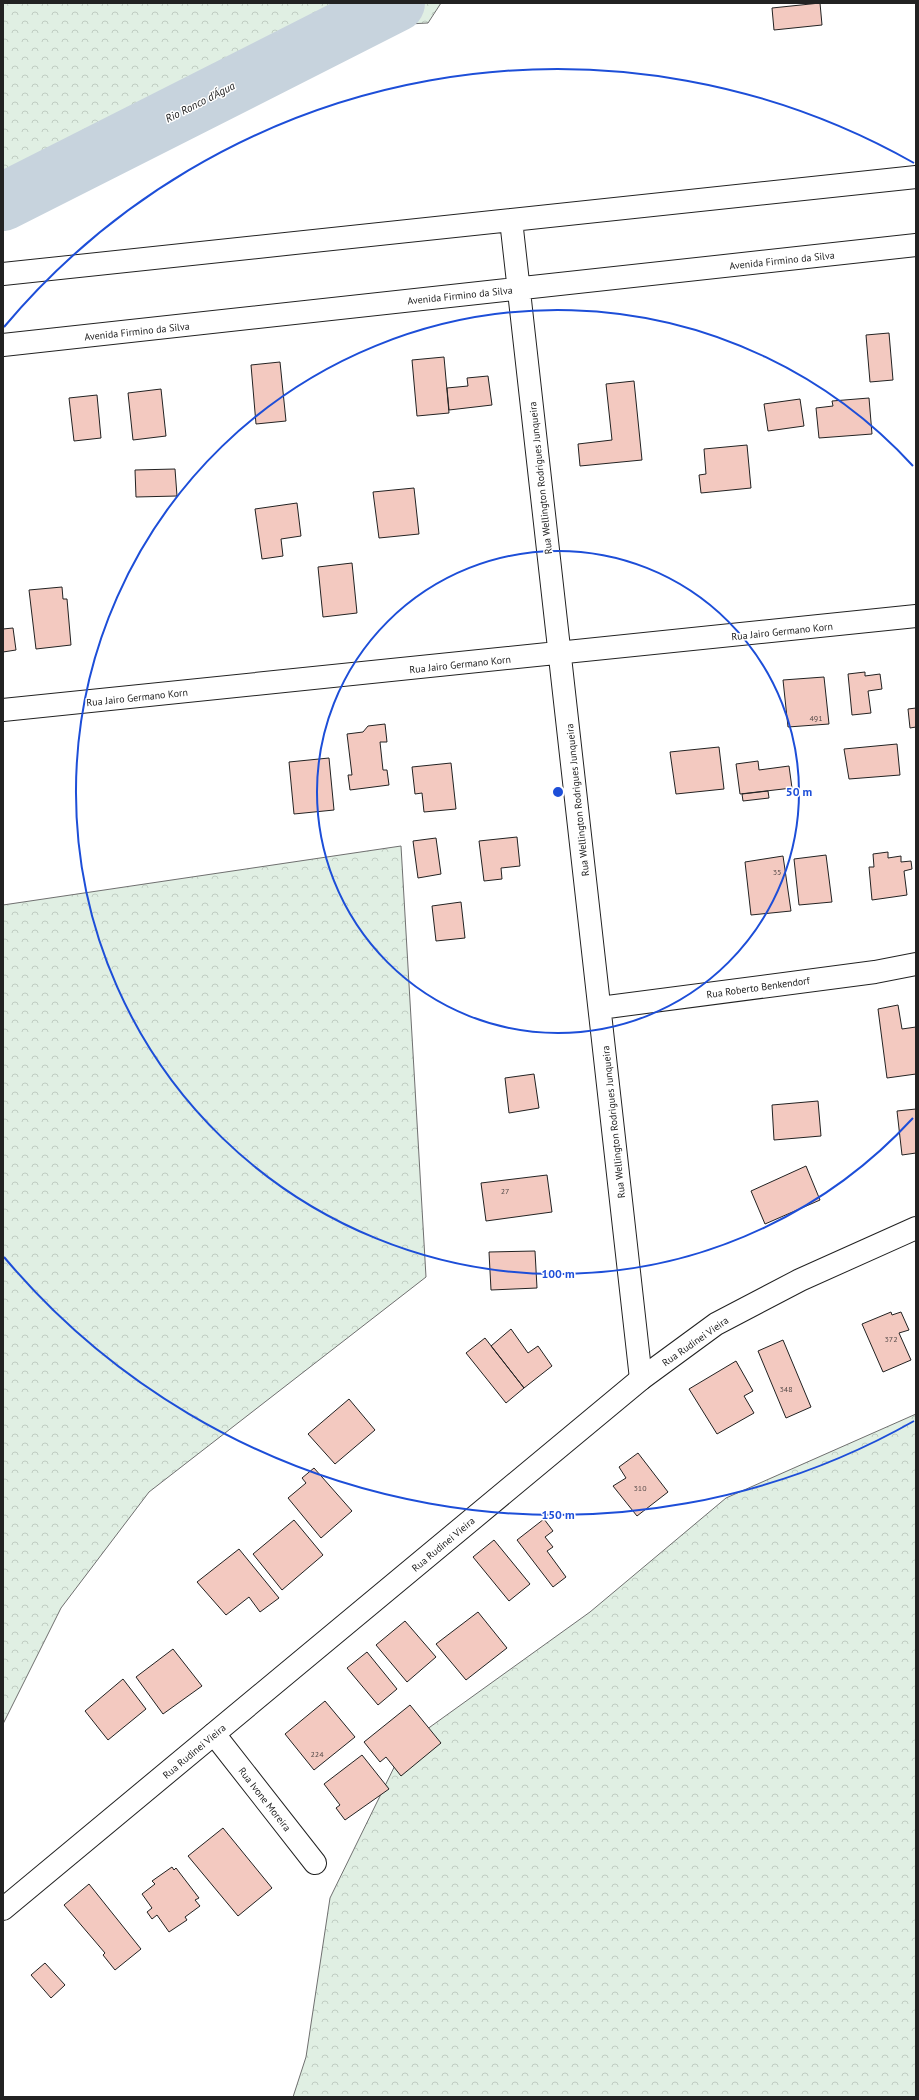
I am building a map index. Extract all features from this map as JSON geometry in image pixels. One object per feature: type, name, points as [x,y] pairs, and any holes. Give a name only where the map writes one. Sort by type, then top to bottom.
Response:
[{"type":"street","points":[[3,274],[916,177]]},
{"type":"street","name":"Rua Wellington Rodrigues Junqueira","points":[[511,220],[641,1379]]},
{"type":"street","name":"Avenida Firmino da Silva","points":[[3,345],[916,245]]},
{"type":"street","name":"Rua Jairo Germano Korn","points":[[3,710],[560,654],[916,616]]},
{"type":"street","name":"Rua Roberto Benkendorf","points":[[600,1008],[876,972],[916,964]]},
{"type":"street","name":"Rua Rudinei Vieira","points":[[3,1910],[641,1379],[716,1324],[800,1280],[916,1228]]},
{"type":"street","name":"Rua Ivone Moreira","points":[[214,1734],[315,1863]]},
{"type":"green space","points":[[3,3],[441,3],[428,23],[369,26],[278,90],[109,166],[57,174],[3,205]]},
{"type":"green space","points":[[401,846],[426,1277],[149,1492],[61,1608],[3,1724],[3,905]]},
{"type":"green space","points":[[916,1414],[916,2097],[293,2097],[306,2057],[330,1898],[405,1745],[590,1612],[726,1498]]},
{"type":"building","points":[[820,3],[822,25],[774,30],[772,8]]},
{"type":"building","points":[[889,333],[893,380],[870,382],[866,335]]},
{"type":"building","points":[[444,357],[449,413],[417,416],[412,360]]},
{"type":"building","points":[[280,362],[286,421],[256,424],[251,365]]},
{"type":"building","points":[[488,376],[492,405],[449,410],[447,388],[468,386],[467,378]]},
{"type":"building","points":[[634,381],[642,460],[580,466],[578,444],[612,440],[606,384]]},
{"type":"building","points":[[161,389],[166,436],[133,440],[128,393]]},
{"type":"building","points":[[97,395],[101,438],[74,441],[69,398]]},
{"type":"building","points":[[869,398],[872,434],[819,438],[816,408],[833,406],[832,401]]},
{"type":"building","points":[[800,399],[804,426],[768,431],[764,404]]},
{"type":"building","points":[[747,445],[751,488],[701,493],[699,475],[706,474],[704,449]]},
{"type":"building","points":[[175,469],[177,496],[136,497],[135,470]]},
{"type":"building","points":[[414,488],[419,534],[379,538],[373,492]]},
{"type":"building","points":[[297,503],[301,536],[281,539],[283,556],[262,559],[255,509]]},
{"type":"building","points":[[352,563],[357,613],[323,617],[318,567]]},
{"type":"building","points":[[62,587],[63,599],[67,599],[71,645],[36,649],[29,590]]},
{"type":"building","points":[[13,628],[16,650],[3,652],[3,629]]},
{"type":"building","points":[[865,672],[865,676],[880,674],[882,689],[868,691],[871,713],[852,715],[848,674]]},
{"type":"building","points":[[824,677],[829,724],[788,727],[783,680]]},
{"type":"building","points":[[916,708],[916,727],[910,728],[908,709]]},
{"type":"building","points":[[385,724],[387,742],[380,742],[383,770],[387,770],[389,785],[350,790],[348,775],[352,775],[347,734],[363,732],[368,726]]},
{"type":"building","points":[[897,744],[900,775],[849,779],[844,749]]},
{"type":"building","points":[[719,747],[724,789],[676,794],[670,752]]},
{"type":"building","points":[[329,758],[334,810],[294,814],[289,762]]},
{"type":"building","points":[[758,761],[759,770],[789,766],[792,788],[740,794],[736,764]]},
{"type":"building","points":[[451,763],[456,809],[424,812],[422,793],[415,794],[412,767]]},
{"type":"building","points":[[768,791],[769,798],[743,801],[742,794]]},
{"type":"building","points":[[517,837],[520,866],[501,868],[502,879],[484,881],[479,841]]},
{"type":"building","points":[[436,838],[441,874],[418,878],[413,841]]},
{"type":"building","points":[[888,852],[888,858],[901,856],[901,862],[911,861],[912,869],[904,871],[907,895],[872,900],[869,867],[874,867],[873,854]]},
{"type":"building","points":[[826,855],[832,902],[799,905],[794,859]]},
{"type":"building","points":[[783,856],[791,911],[751,915],[745,862]]},
{"type":"building","points":[[461,902],[465,938],[436,941],[432,906]]},
{"type":"building","points":[[898,1005],[902,1029],[916,1027],[916,1074],[887,1078],[878,1009]]},
{"type":"building","points":[[534,1074],[539,1108],[509,1113],[505,1078]]},
{"type":"building","points":[[818,1101],[821,1136],[774,1140],[772,1105]]},
{"type":"building","points":[[916,1109],[916,1153],[902,1155],[897,1111]]},
{"type":"building","points":[[806,1166],[820,1200],[765,1224],[751,1191]]},
{"type":"building","points":[[547,1175],[552,1212],[486,1221],[481,1183]]},
{"type":"building","points":[[535,1251],[537,1288],[491,1290],[489,1252]]},
{"type":"building","points":[[891,1312],[892,1315],[901,1312],[909,1330],[899,1333],[911,1360],[883,1372],[862,1324]]},
{"type":"building","points":[[511,1329],[528,1353],[538,1346],[552,1366],[524,1388],[491,1346]]},
{"type":"building","points":[[485,1338],[524,1388],[506,1403],[466,1353]]},
{"type":"building","points":[[783,1340],[811,1407],[786,1418],[758,1351]]},
{"type":"building","points":[[736,1361],[753,1391],[744,1396],[754,1413],[717,1434],[689,1389]]},
{"type":"building","points":[[349,1399],[375,1430],[335,1464],[308,1434]]},
{"type":"building","points":[[638,1453],[668,1492],[637,1516],[613,1486],[626,1478],[619,1467]]},
{"type":"building","points":[[314,1468],[352,1511],[321,1538],[288,1498],[306,1483],[302,1478]]},
{"type":"building","points":[[544,1519],[553,1531],[545,1537],[553,1547],[547,1551],[566,1577],[553,1587],[517,1540]]},
{"type":"building","points":[[294,1520],[323,1555],[282,1590],[253,1554]]},
{"type":"building","points":[[494,1540],[530,1584],[509,1601],[473,1557]]},
{"type":"building","points":[[239,1549],[279,1598],[260,1612],[249,1597],[226,1615],[197,1582]]},
{"type":"building","points":[[478,1612],[507,1648],[466,1680],[436,1644]]},
{"type":"building","points":[[405,1621],[436,1657],[407,1682],[376,1645]]},
{"type":"building","points":[[173,1649],[202,1686],[163,1714],[136,1677]]},
{"type":"building","points":[[367,1652],[397,1689],[378,1705],[347,1668]]},
{"type":"building","points":[[123,1679],[146,1709],[108,1740],[85,1711]]},
{"type":"building","points":[[325,1701],[355,1737],[314,1770],[285,1734]]},
{"type":"building","points":[[410,1705],[441,1743],[401,1776],[386,1757],[380,1762],[364,1742]]},
{"type":"building","points":[[362,1755],[389,1789],[345,1820],[336,1808],[340,1805],[324,1784]]},
{"type":"building","points":[[223,1828],[272,1888],[238,1916],[188,1856]]},
{"type":"building","points":[[172,1867],[174,1870],[176,1868],[199,1898],[195,1900],[200,1906],[185,1917],[187,1920],[169,1932],[157,1915],[152,1919],[147,1912],[152,1908],[142,1894],[155,1884],[152,1881]]},
{"type":"building","points":[[89,1884],[141,1949],[115,1970],[103,1955],[105,1953],[64,1905]]},
{"type":"building","points":[[45,1963],[65,1985],[51,1998],[31,1975]]},
{"type":"waterway","name":"Rio Ronco d'Água","points":[[3,202],[396,3]]}]
